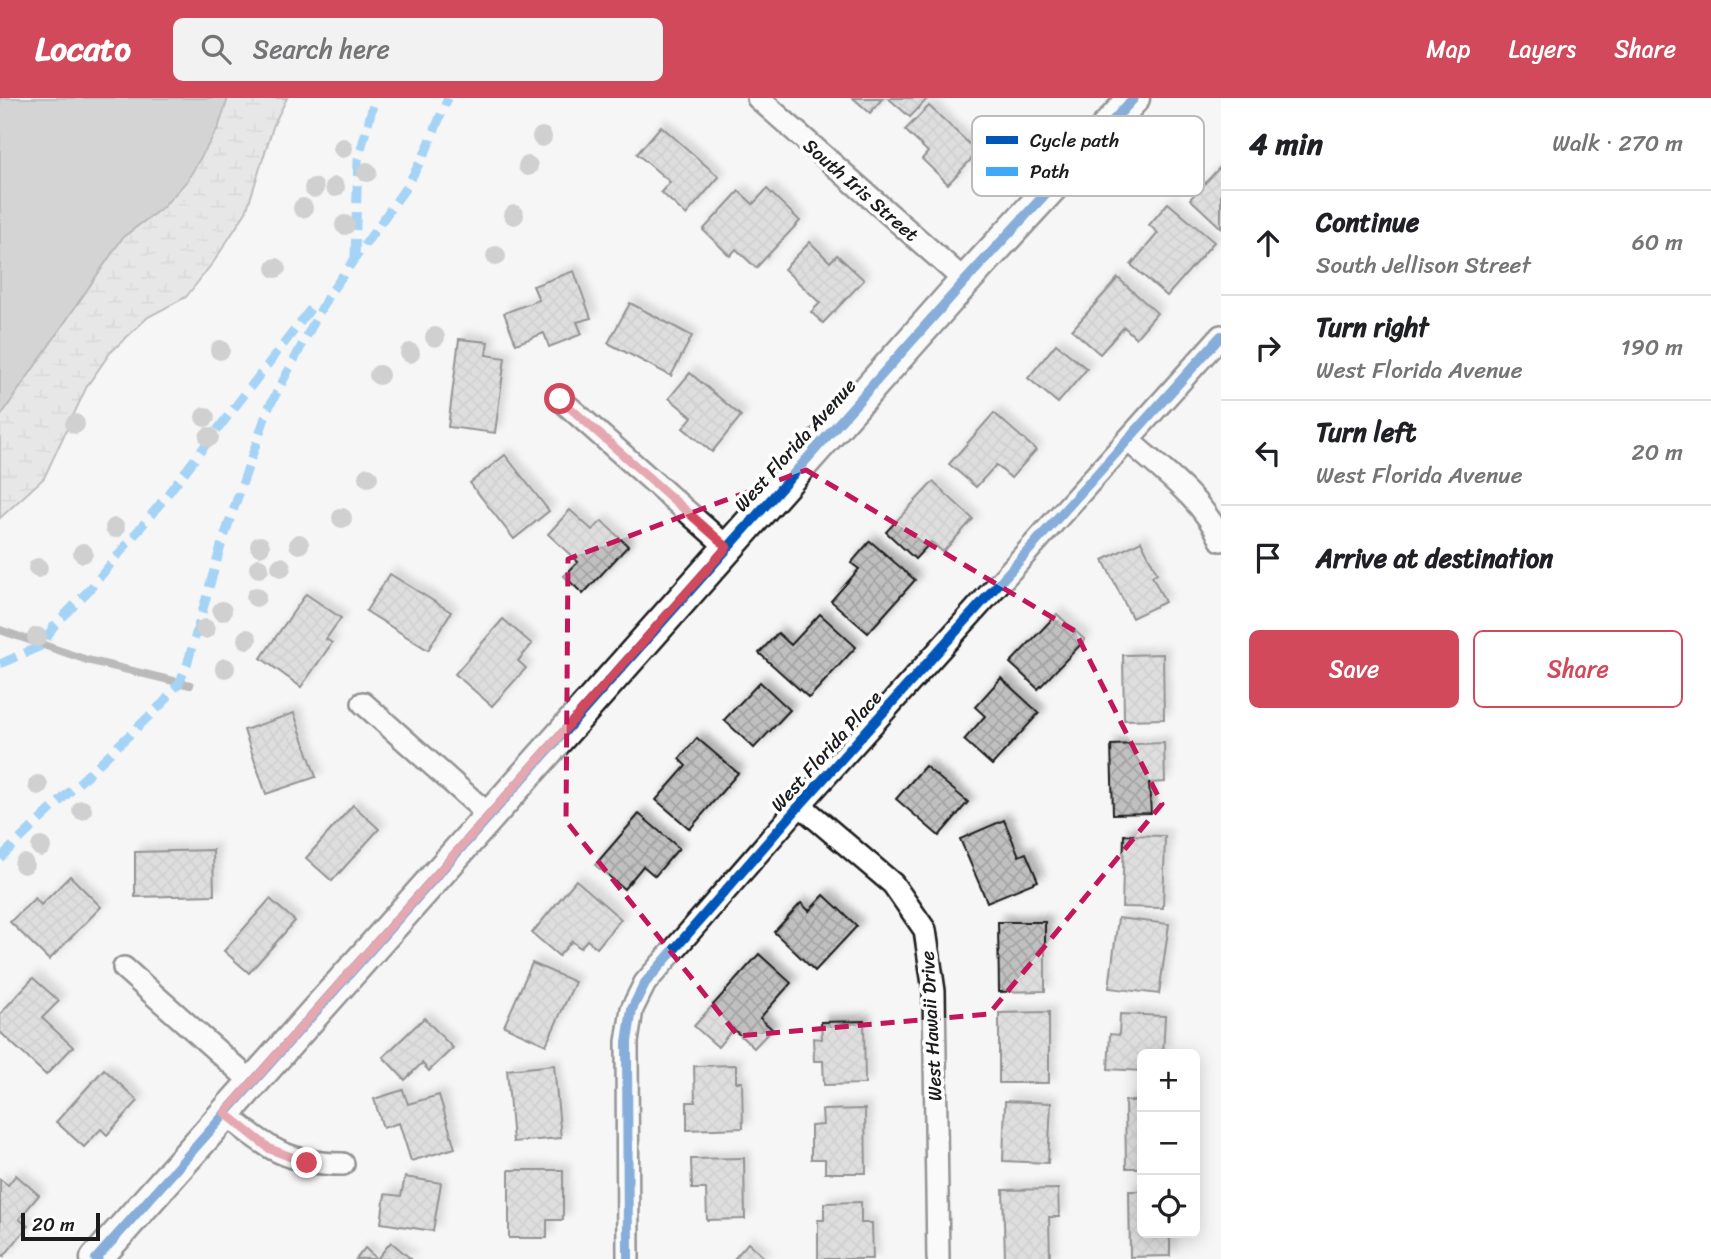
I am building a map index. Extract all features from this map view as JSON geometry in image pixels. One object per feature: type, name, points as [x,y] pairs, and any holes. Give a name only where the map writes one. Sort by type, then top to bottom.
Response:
[{"type":"street","name":"South Iris Street","points":[[758,98],[965,281]]},
{"type":"street","name":"West Florida Avenue","points":[[1117,116],[1134,98]]},
{"type":"street","name":"West Florida Avenue","points":[[96,1259],[727,547],[1043,196]]},
{"type":"street","name":"West Florida Place","points":[[628,1259],[627,1042],[636,998],[659,966],[800,805],[1221,336]]},
{"type":"street","points":[[560,399],[727,547]]},
{"type":"street","points":[[1128,440],[1198,503],[1213,522],[1221,540]]},
{"type":"street","points":[[363,703],[490,816]]},
{"type":"street","name":"West Hawaii Drive","points":[[800,805],[893,884],[925,930],[933,991],[938,1259]]},
{"type":"street","points":[[124,968],[252,1082]]},
{"type":"street","points":[[225,1113],[258,1140],[282,1155],[307,1163],[343,1164]]},
{"type":"highlighted area","points":[[806,470],[1075,631],[1162,804],[989,1014],[738,1036],[566,821],[568,559]]},
{"type":"green space","points":[[228,98],[287,98],[274,124],[246,212],[215,260],[186,297],[148,317],[110,353],[87,386],[44,478],[0,518],[0,417],[123,237],[163,207],[218,128]]},
{"type":"shaded area","points":[[0,98],[228,98],[218,128],[187,181],[163,207],[123,237],[0,417]]},
{"type":"building","points":[[853,98],[883,98],[870,113]]},
{"type":"building","points":[[888,98],[928,98],[910,117]]},
{"type":"building","points":[[929,106],[972,146],[972,158],[948,184],[922,159],[928,152],[905,130]]},
{"type":"building","points":[[661,126],[719,177],[686,215],[661,192],[670,182],[637,154]]},
{"type":"building","points":[[1221,166],[1221,228],[1190,199],[1193,196],[1204,196],[1204,184]]},
{"type":"building","points":[[767,189],[800,221],[756,268],[736,249],[730,256],[703,230],[739,191],[753,204]]},
{"type":"building","points":[[1168,203],[1214,242],[1167,296],[1131,265],[1158,233],[1149,225]]},
{"type":"building","points":[[810,242],[830,262],[837,255],[864,280],[823,323],[811,312],[820,303],[784,269]]},
{"type":"building","points":[[574,271],[591,318],[577,322],[582,334],[549,347],[544,333],[516,344],[504,313],[539,300],[533,286]]},
{"type":"building","points":[[1118,278],[1157,313],[1136,338],[1124,327],[1100,354],[1072,330]]},
{"type":"building","points":[[630,303],[692,336],[671,376],[608,343]]},
{"type":"building","points":[[459,339],[488,342],[486,355],[505,358],[495,433],[448,427]]},
{"type":"building","points":[[1056,344],[1087,369],[1058,403],[1028,378]]},
{"type":"building","points":[[690,373],[741,416],[712,452],[683,428],[692,417],[669,398]]},
{"type":"building","points":[[994,413],[1036,450],[1011,478],[996,465],[976,487],[949,464]]},
{"type":"building","points":[[505,455],[549,511],[514,539],[470,483]]},
{"type":"building","points":[[933,482],[973,519],[943,552],[931,542],[915,559],[886,532]]},
{"type":"building","points":[[570,510],[592,530],[602,521],[628,546],[583,594],[564,576],[578,562],[548,534]]},
{"type":"building","points":[[870,541],[915,580],[868,633],[831,601],[859,569],[851,563]]},
{"type":"building","points":[[1141,541],[1157,573],[1152,576],[1165,602],[1132,618],[1103,560]]},
{"type":"building","points":[[390,574],[451,612],[428,650],[366,611]]},
{"type":"building","points":[[306,594],[341,618],[326,639],[332,643],[301,687],[261,658]]},
{"type":"building","points":[[820,614],[856,647],[809,698],[759,653],[778,633],[791,645]]},
{"type":"building","points":[[1057,614],[1085,640],[1038,689],[1010,663]]},
{"type":"building","points":[[503,619],[532,644],[518,661],[526,668],[492,706],[455,674]]},
{"type":"building","points":[[1163,654],[1164,719],[1124,720],[1123,655]]},
{"type":"building","points":[[1001,678],[1039,713],[992,765],[964,740],[985,716],[975,707]]},
{"type":"building","points":[[760,682],[790,710],[754,748],[724,720]]},
{"type":"building","points":[[294,713],[316,777],[266,794],[244,730]]},
{"type":"building","points":[[697,738],[738,773],[690,829],[656,800],[686,766],[679,759]]},
{"type":"building","points":[[1164,743],[1165,782],[1149,783],[1151,813],[1113,814],[1111,745]]},
{"type":"building","points":[[925,766],[968,802],[939,836],[896,799]]},
{"type":"building","points":[[353,805],[379,829],[332,881],[306,858]]},
{"type":"building","points":[[639,814],[679,848],[655,876],[643,866],[624,889],[595,865]]},
{"type":"building","points":[[1004,820],[1019,856],[1026,853],[1038,881],[987,902],[960,839]]},
{"type":"building","points":[[1124,835],[1165,836],[1163,908],[1122,907]]},
{"type":"building","points":[[213,850],[214,895],[135,897],[135,852]]},
{"type":"building","points":[[70,876],[101,907],[49,960],[10,922],[35,898],[41,905]]},
{"type":"building","points":[[576,880],[621,919],[597,948],[587,940],[580,948],[572,941],[559,956],[532,933]]},
{"type":"building","points":[[824,895],[857,926],[815,971],[774,932],[801,903],[809,911]]},
{"type":"building","points":[[270,899],[295,921],[249,973],[224,951]]},
{"type":"building","points":[[1118,918],[1169,924],[1159,994],[1109,988]]},
{"type":"building","points":[[998,922],[1045,922],[1045,991],[999,992]]},
{"type":"building","points":[[759,954],[791,983],[760,1018],[772,1029],[754,1048],[733,1029],[718,1047],[694,1026]]},
{"type":"building","points":[[532,963],[575,982],[546,1045],[504,1026]]},
{"type":"building","points":[[33,978],[59,1001],[42,1018],[73,1047],[46,1075],[0,1032],[0,1014]]},
{"type":"building","points":[[1049,1012],[1049,1083],[999,1083],[999,1013]]},
{"type":"building","points":[[1120,1014],[1165,1016],[1163,1049],[1137,1049],[1137,1071],[1108,1069],[1110,1034],[1119,1035]]},
{"type":"building","points":[[424,1018],[453,1048],[429,1071],[422,1063],[405,1080],[383,1057]]},
{"type":"building","points":[[864,1021],[865,1084],[824,1085],[823,1061],[814,1061],[813,1038],[822,1039],[821,1022]]},
{"type":"building","points":[[554,1065],[561,1138],[513,1142],[507,1070]]},
{"type":"building","points":[[736,1065],[736,1082],[742,1082],[743,1128],[687,1130],[687,1102],[695,1102],[694,1066]]},
{"type":"building","points":[[104,1069],[138,1101],[107,1135],[101,1129],[84,1147],[56,1122]]},
{"type":"building","points":[[403,1090],[408,1104],[439,1095],[455,1148],[411,1161],[399,1123],[383,1128],[374,1099]]},
{"type":"building","points":[[1005,1101],[1051,1103],[1048,1163],[1003,1161]]},
{"type":"building","points":[[1125,1101],[1137,1101],[1137,1168],[1126,1168]]},
{"type":"building","points":[[865,1109],[866,1173],[825,1173],[825,1159],[811,1159],[811,1126],[823,1125],[822,1110]]},
{"type":"building","points":[[744,1158],[745,1219],[707,1220],[706,1189],[692,1189],[691,1159]]},
{"type":"building","points":[[509,1170],[563,1170],[563,1220],[547,1220],[547,1238],[509,1238]]},
{"type":"building","points":[[16,1175],[39,1195],[19,1219],[28,1226],[4,1256],[0,1253],[0,1179],[8,1185]]},
{"type":"building","points":[[405,1177],[441,1183],[433,1231],[381,1223],[385,1194],[401,1196]]},
{"type":"building","points":[[1058,1189],[1059,1217],[1049,1217],[1050,1259],[1005,1259],[1003,1190]]},
{"type":"building","points":[[1129,1191],[1137,1191],[1137,1238],[1170,1238],[1170,1256],[1130,1257]]},
{"type":"building","points":[[861,1202],[861,1223],[872,1223],[873,1259],[818,1259],[818,1220],[824,1220],[824,1203]]},
{"type":"building","points":[[391,1242],[411,1259],[377,1259]]},
{"type":"building","points":[[748,1243],[766,1259],[734,1259]]},
{"type":"building","points":[[365,1248],[377,1259],[356,1259]]},
{"type":"waterway","points":[[0,630],[87,660],[190,685]]},
{"type":"marked path","points":[[355,257],[358,160],[375,98]]},
{"type":"marked path","points":[[0,858],[164,702],[179,683],[187,665],[221,546],[268,409],[328,296],[407,186],[425,153],[448,98]]},
{"type":"marked path","points":[[0,664],[43,645],[53,627],[90,589],[160,504],[316,302]]},
{"type":"cycle path","points":[[1117,116],[1134,98]]},
{"type":"cycle path","points":[[96,1259],[1043,196]]},
{"type":"cycle path","points":[[628,1259],[627,1042],[632,1009],[645,983],[800,805],[1221,336]]},
{"type":"route","points":[[307,1163],[270,1149],[225,1113],[727,547],[560,399]]}]
